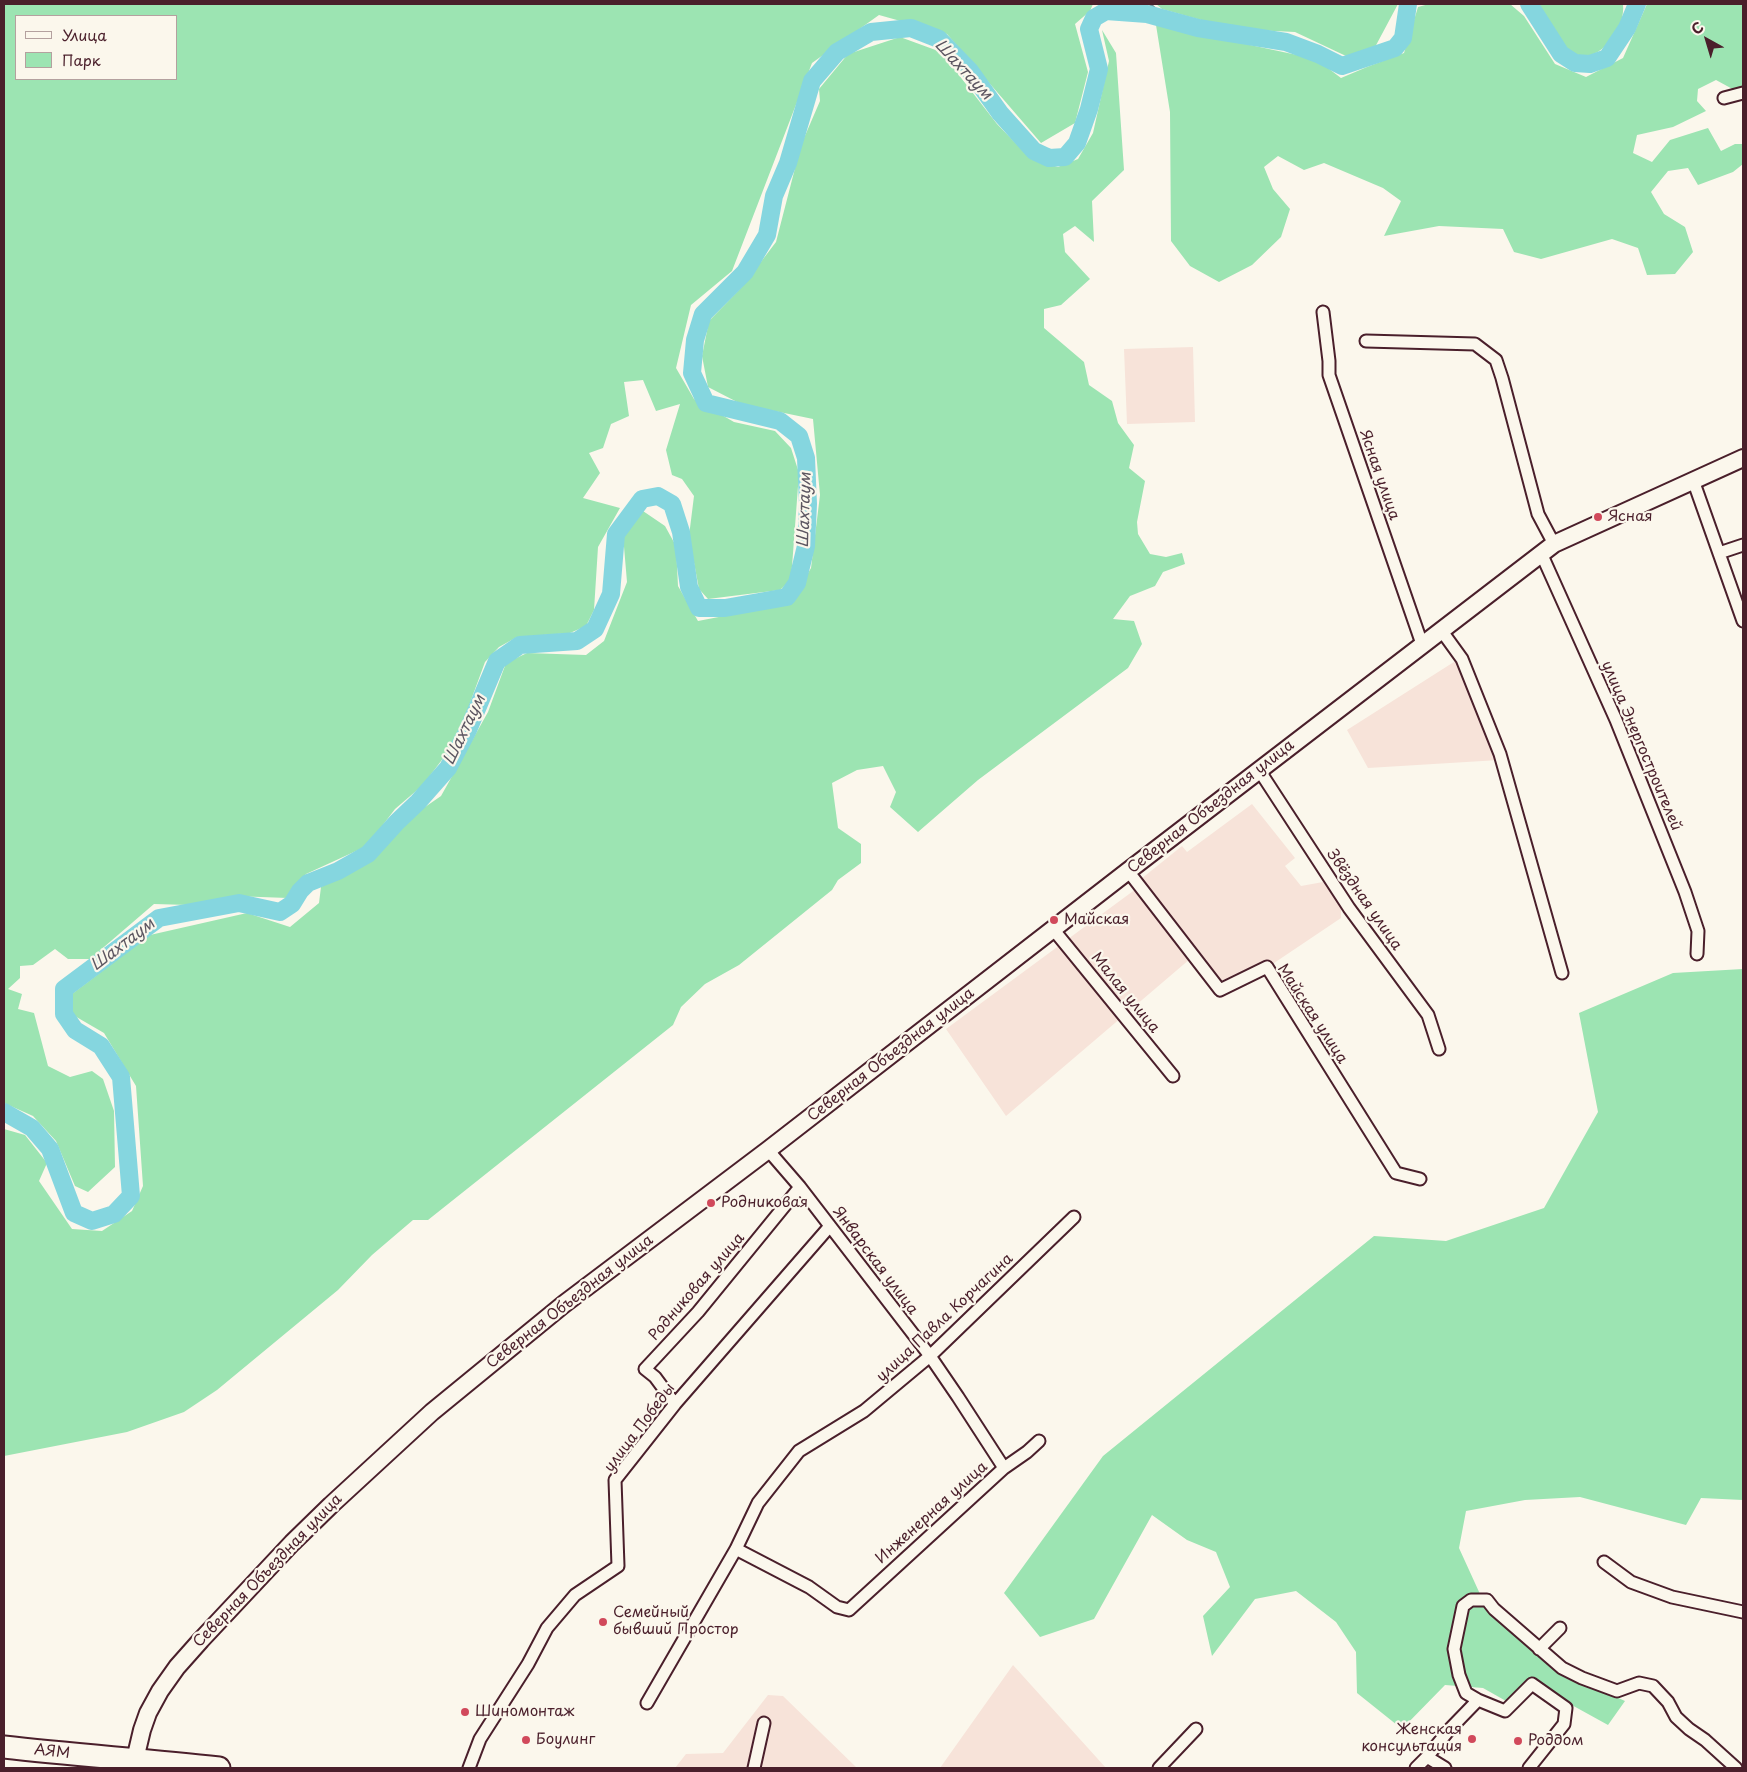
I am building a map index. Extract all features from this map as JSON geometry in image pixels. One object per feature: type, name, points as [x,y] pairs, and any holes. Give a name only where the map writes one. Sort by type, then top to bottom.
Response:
[{"type":"highway","name":"АЯМ","points":[[4,1748],[134,1763],[219,1768]]},
{"type":"highway","name":"АЯМ","points":[[4,1759],[73,1768]]},
{"type":"street","points":[[1724,98],[1743,93]]},
{"type":"street","name":"Ясная улица","points":[[1323,312],[1329,375],[1422,644]]},
{"type":"street","points":[[1366,341],[1475,344],[1496,360],[1548,548]]},
{"type":"street","name":"Северная Объездная улица","points":[[134,1763],[148,1713],[160,1691],[177,1667],[292,1542],[432,1412],[564,1304],[768,1150],[1548,548],[1743,458]]},
{"type":"street","points":[[1693,480],[1743,621]]},
{"type":"street","points":[[1719,553],[1743,545]]},
{"type":"street","name":"улица Энергостроителей","points":[[1548,548],[1685,892],[1698,931],[1697,954]]},
{"type":"street","points":[[1441,630],[1462,659],[1500,754],[1562,973]]},
{"type":"street","name":"Звёздная улица","points":[[1259,770],[1349,908],[1428,1015],[1439,1049]]},
{"type":"street","name":"Майская улица","points":[[1128,871],[1220,990],[1267,967],[1396,1173],[1420,1179]]},
{"type":"street","name":"Малая улица","points":[[1053,929],[1173,1076]]},
{"type":"street","name":"Январская улица","points":[[768,1150],[800,1187],[930,1356],[1004,1468]]},
{"type":"street","name":"Родниковая улица","points":[[675,1404],[655,1377],[645,1369],[698,1312],[800,1187]]},
{"type":"street","name":"улица Павла Корчагина","points":[[647,1702],[736,1549],[758,1503],[799,1450],[864,1411],[930,1356],[1074,1217]]},
{"type":"street","name":"улица Победы","points":[[470,1768],[480,1740],[528,1664],[547,1628],[575,1595],[618,1566],[615,1480],[675,1404],[830,1226]]},
{"type":"street","name":"Инженерная улица","points":[[736,1549],[809,1587],[837,1607],[849,1610],[1004,1468],[1039,1441]]},
{"type":"street","points":[[1604,1562],[1631,1582],[1672,1597],[1743,1612]]},
{"type":"street","points":[[1529,1768],[1564,1724],[1566,1708],[1532,1684],[1505,1711],[1466,1693],[1459,1675],[1454,1649],[1463,1606],[1471,1600],[1487,1600],[1562,1668],[1582,1678],[1617,1691],[1640,1683],[1653,1686],[1668,1702],[1676,1717],[1688,1729],[1705,1740],[1736,1768]]},
{"type":"street","points":[[1539,1649],[1560,1628]]},
{"type":"street","points":[[1416,1768],[1478,1700]]},
{"type":"street","points":[[754,1768],[764,1723]]},
{"type":"street","points":[[1159,1768],[1196,1729]]},
{"type":"street","points":[[1427,1757],[1445,1768]]},
{"type":"shaded area","points":[[1193,347],[1195,422],[1127,424],[1124,349]]},
{"type":"shaded area","points":[[1457,660],[1499,760],[1368,768],[1347,730]]},
{"type":"shaded area","points":[[1252,804],[1295,858],[1285,866],[1301,886],[1323,882],[1341,906],[1341,918],[1222,998],[1190,959],[1006,1116],[946,1029],[1144,883],[1141,879],[1182,846],[1187,852]]},
{"type":"shaded area","points":[[1013,1665],[1106,1768],[940,1768]]},
{"type":"shaded area","points":[[768,1695],[783,1696],[857,1768],[675,1768],[686,1754],[723,1753]]},
{"type":"green space","points":[[4,4],[1093,4],[1090,11],[1075,24],[1088,72],[1075,123],[1041,143],[947,34],[879,15],[812,63],[732,271],[691,305],[676,368],[694,399],[734,422],[775,431],[791,448],[799,473],[791,580],[780,590],[708,599],[699,589],[689,536],[694,496],[682,479],[672,475],[666,450],[680,404],[656,411],[643,380],[624,382],[629,416],[611,424],[603,448],[589,453],[600,473],[583,498],[620,508],[598,547],[594,610],[586,626],[570,633],[517,637],[499,647],[485,662],[456,741],[423,785],[395,809],[367,846],[306,874],[288,898],[233,896],[189,905],[154,904],[90,959],[68,959],[55,949],[33,965],[20,966],[20,978],[8,989],[22,994],[18,1009],[34,1013],[48,1066],[70,1077],[92,1071],[103,1079],[114,1111],[115,1167],[88,1192],[75,1186],[56,1141],[33,1116],[4,1103]]},
{"type":"green space","points":[[1156,4],[1398,4],[1374,49],[1346,56],[1295,32],[1233,29],[1162,9]]},
{"type":"green space","points":[[1429,4],[1510,4],[1524,16],[1555,64],[1586,77],[1623,58],[1647,4],[1743,4],[1743,90],[1738,92],[1716,80],[1698,89],[1697,101],[1706,111],[1673,127],[1637,135],[1633,153],[1652,162],[1670,140],[1708,128],[1721,151],[1735,144],[1743,144],[1743,164],[1733,172],[1698,185],[1688,168],[1668,171],[1651,192],[1664,214],[1685,227],[1693,252],[1675,274],[1647,275],[1638,248],[1612,239],[1541,259],[1514,252],[1503,229],[1439,226],[1384,236],[1401,201],[1383,188],[1324,163],[1304,170],[1278,156],[1264,167],[1273,189],[1290,209],[1281,237],[1252,265],[1219,282],[1190,266],[1171,241],[1170,112],[1156,25],[1316,59],[1341,78],[1404,53],[1418,7]]},
{"type":"green space","points":[[1533,4],[1623,4],[1623,15],[1614,36],[1606,45],[1597,52],[1587,56],[1576,56],[1562,49]]},
{"type":"green space","points":[[1102,30],[1116,53],[1124,170],[1092,201],[1094,242],[1075,226],[1063,234],[1065,252],[1090,279],[1061,305],[1044,309],[1044,328],[1084,362],[1089,385],[1112,401],[1118,423],[1134,445],[1129,468],[1145,481],[1137,522],[1138,534],[1150,554],[1166,557],[1182,553],[1185,564],[1163,572],[1155,586],[1130,596],[1113,619],[1134,621],[1142,644],[1128,668],[978,780],[918,832],[890,807],[896,792],[883,766],[857,770],[832,783],[838,828],[861,844],[861,863],[838,880],[832,890],[739,965],[705,984],[681,1007],[673,1025],[428,1220],[413,1220],[372,1255],[338,1290],[217,1390],[184,1412],[127,1432],[4,1456],[4,1129],[25,1135],[47,1163],[39,1181],[72,1229],[102,1231],[132,1211],[143,1186],[136,1086],[104,1033],[73,1015],[72,994],[150,935],[247,913],[290,927],[319,903],[321,887],[357,868],[412,816],[441,796],[488,712],[506,663],[527,653],[586,655],[604,641],[627,582],[623,535],[643,511],[665,526],[676,546],[678,586],[698,621],[791,603],[811,568],[820,495],[813,419],[741,404],[708,387],[702,356],[709,321],[741,288],[776,242],[801,145],[820,101],[819,89],[848,54],[900,37],[941,52],[997,124],[1031,159],[1058,167],[1078,159],[1093,133],[1109,61]]},
{"type":"green space","points":[[1743,969],[1743,1500],[1701,1498],[1686,1525],[1580,1497],[1525,1500],[1466,1511],[1459,1548],[1485,1605],[1564,1673],[1625,1701],[1608,1725],[1550,1693],[1531,1680],[1506,1701],[1483,1688],[1445,1685],[1402,1729],[1357,1693],[1356,1652],[1336,1622],[1296,1591],[1255,1599],[1212,1656],[1203,1616],[1230,1587],[1216,1552],[1187,1540],[1152,1515],[1094,1619],[1040,1637],[1004,1593],[1103,1456],[1374,1236],[1446,1241],[1544,1208],[1598,1112],[1579,1013],[1673,973]]},
{"type":"waterway","points":[[1150,4],[1166,19]]},
{"type":"waterway","name":"Шахтаум","points":[[4,1112],[32,1128],[50,1149],[74,1213],[92,1221],[114,1214],[131,1196],[121,1077],[101,1046],[75,1030],[64,1014],[64,989],[159,918],[239,903],[280,912],[292,904],[300,891],[308,883],[338,871],[368,854],[448,768],[468,730],[497,661],[520,645],[577,641],[595,629],[611,594],[616,534],[642,499],[658,496],[672,504],[681,532],[689,587],[699,608],[725,608],[787,597],[797,583],[806,546],[808,504],[806,458],[799,436],[780,421],[706,403],[692,373],[695,340],[703,314],[745,272],[767,235],[774,196],[788,163],[812,81],[837,52],[871,32],[911,28],[939,39],[970,71],[1000,113],[1034,151],[1049,158],[1065,157],[1077,143],[1089,109],[1099,69],[1089,29],[1094,18],[1106,11],[1147,14],[1198,28],[1286,42],[1318,54],[1342,66],[1395,48],[1403,38],[1408,4]]},
{"type":"waterway","name":"Шахтаум","points":[[1529,4],[1561,54],[1575,63],[1590,64],[1607,58],[1627,28],[1637,4]]},
{"type":"place","name":"Ясная","points":[[1598,517]]},
{"type":"place","name":"Майская","points":[[1054,920]]},
{"type":"place","name":"Родниковая","points":[[711,1203]]},
{"type":"place","name":"Семейный бывший Простор","points":[[603,1622]]},
{"type":"place","name":"Шиномонтаж","points":[[465,1712]]},
{"type":"place","name":"Женская консультация","points":[[1472,1739]]},
{"type":"place","name":"Боулинг","points":[[526,1740]]},
{"type":"place","name":"Роддом","points":[[1518,1741]]}]
